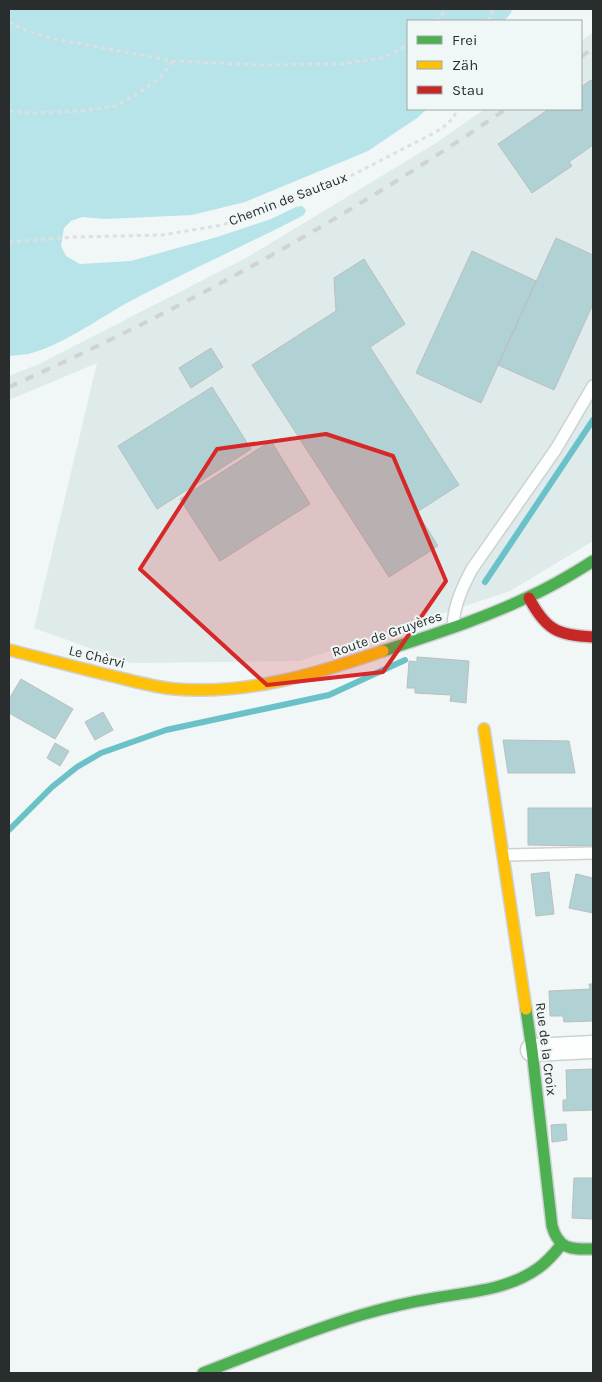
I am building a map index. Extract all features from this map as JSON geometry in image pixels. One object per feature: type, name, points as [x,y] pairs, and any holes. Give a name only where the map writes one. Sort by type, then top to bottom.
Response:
[{"type":"street","name":"Route de Gruyères","points":[[178,689],[223,690],[276,684],[332,668],[501,610],[555,585],[593,561]]},
{"type":"street","points":[[528,598],[546,625],[562,634],[593,637]]},
{"type":"street","name":"Le Chèrvi","points":[[9,650],[148,685],[178,689]]},
{"type":"street","name":"Rue de la Croix","points":[[484,729],[532,1050],[552,1226],[556,1239],[561,1245]]},
{"type":"street","points":[[532,1050],[593,1048]]},
{"type":"street","points":[[203,1373],[307,1333],[361,1315],[401,1305],[492,1288],[517,1280],[545,1263],[561,1245],[571,1249],[593,1249]]},
{"type":"lane","points":[[453,628],[455,605],[472,569],[556,450],[593,386]]},
{"type":"lane","points":[[504,855],[593,853]]},
{"type":"path","points":[[437,20],[447,9]]},
{"type":"path","points":[[9,22],[25,30],[50,38],[173,61],[261,65],[340,64],[383,58],[407,46]]},
{"type":"path","points":[[9,111],[31,113],[81,111],[116,106],[160,78],[173,61]]},
{"type":"path","name":"Chemin de Sautaux","points":[[9,242],[75,236],[162,235],[217,226],[243,219],[336,183],[446,126],[457,110]]},
{"type":"highlighted area","points":[[326,434],[393,456],[446,581],[383,672],[267,685],[140,569],[217,449]]},
{"type":"shaded area","points":[[9,9],[512,9],[505,20],[407,20],[407,110],[426,110],[368,151],[245,202],[192,215],[105,219],[82,217],[71,221],[64,228],[61,246],[66,256],[80,264],[131,261],[217,237],[271,219],[296,207],[302,206],[306,210],[304,215],[126,303],[57,343],[28,354],[9,356]]},
{"type":"shaded area","points":[[593,32],[593,541],[510,591],[300,661],[131,663],[34,628],[97,363],[9,400],[9,376],[39,364],[246,258],[433,145],[484,110],[582,110],[582,40]]},
{"type":"building","points":[[591,80],[593,83],[593,145],[569,162],[572,166],[532,193],[498,144],[548,110],[582,110],[582,86]]},
{"type":"building","points":[[556,238],[593,255],[593,304],[554,390],[498,365]]},
{"type":"building","points":[[472,251],[536,281],[481,403],[416,373]]},
{"type":"building","points":[[364,259],[405,324],[370,347],[459,485],[417,512],[438,546],[389,577],[252,365],[336,311],[334,278]]},
{"type":"building","points":[[211,348],[223,367],[191,388],[179,368]]},
{"type":"building","points":[[212,387],[251,449],[157,509],[118,446]]},
{"type":"building","points":[[271,441],[310,504],[220,561],[180,499]]},
{"type":"building","points":[[417,657],[469,661],[466,703],[450,701],[451,695],[415,693],[415,688],[407,688],[409,661],[417,662]]},
{"type":"building","points":[[21,679],[73,709],[55,739],[9,713],[9,699]]},
{"type":"building","points":[[103,712],[113,730],[95,740],[85,722]]},
{"type":"building","points":[[503,740],[569,741],[575,773],[508,773]]},
{"type":"building","points":[[55,743],[69,751],[60,766],[47,758]]},
{"type":"building","points":[[528,808],[593,808],[593,846],[528,845]]},
{"type":"building","points":[[549,872],[554,914],[536,916],[531,874]]},
{"type":"building","points":[[576,874],[593,878],[593,913],[569,908]]},
{"type":"building","points":[[589,984],[593,984],[593,1021],[564,1022],[563,1016],[550,1016],[549,991],[590,989]]},
{"type":"building","points":[[593,1069],[593,1110],[563,1111],[563,1100],[567,1100],[566,1070]]},
{"type":"building","points":[[566,1124],[567,1140],[552,1142],[551,1125]]},
{"type":"building","points":[[574,1178],[593,1178],[593,1219],[572,1218]]},
{"type":"waterway","points":[[485,582],[593,420]]},
{"type":"waterway","points":[[9,830],[52,787],[77,767],[101,753],[166,730],[329,695],[405,660]]},
{"type":"railway","points":[[582,56],[593,48]]},
{"type":"railway","points":[[9,387],[138,326],[264,260],[447,149],[505,110]]},
{"type":"traffic: fast","points":[[383,651],[455,627],[509,606],[552,586],[593,561]]},
{"type":"traffic: fast","points":[[526,1009],[552,1226],[558,1240],[562,1244],[578,1249],[593,1249]]},
{"type":"traffic: fast","points":[[203,1373],[301,1335],[361,1315],[416,1301],[488,1289],[513,1282],[540,1267],[561,1245]]},
{"type":"traffic: slow","points":[[9,650],[150,685],[175,689],[202,690],[255,686],[281,681],[307,675],[383,651]]},
{"type":"traffic: slow","points":[[484,729],[526,1009]]},
{"type":"traffic: jam","points":[[529,598],[541,617],[554,629],[570,635],[593,637]]}]
